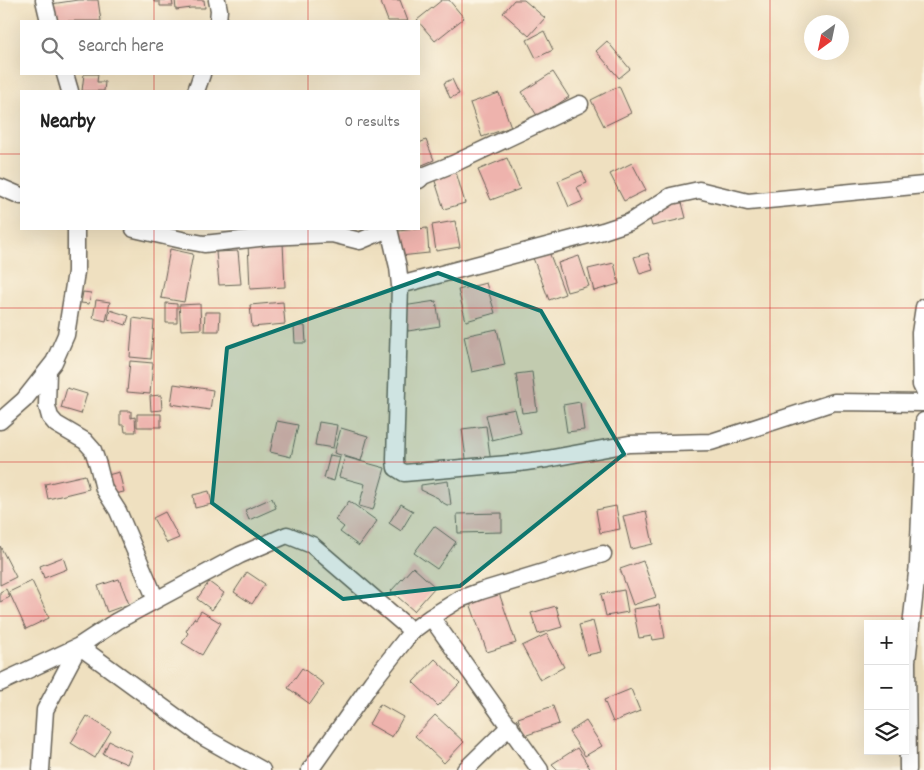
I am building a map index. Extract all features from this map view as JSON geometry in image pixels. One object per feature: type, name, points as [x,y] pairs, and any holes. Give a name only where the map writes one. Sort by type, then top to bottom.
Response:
[{"type":"street","points":[[44,0],[49,20]]},
{"type":"street","points":[[217,0],[218,20]]},
{"type":"street","points":[[64,75],[70,90]]},
{"type":"street","points":[[196,90],[202,75]]},
{"type":"street","points":[[420,179],[580,104]]},
{"type":"street","points":[[400,285],[602,231],[630,222],[671,196],[699,190],[748,202],[924,185]]},
{"type":"street","points":[[0,187],[20,196]]},
{"type":"street","points":[[0,421],[24,400],[48,370],[54,362],[66,335],[76,272],[76,230]]},
{"type":"street","points":[[138,230],[204,244],[268,237],[332,234],[360,241],[386,230]]},
{"type":"street","points":[[388,230],[398,267],[400,285],[395,460],[396,468],[404,473],[528,462],[629,444],[711,442],[834,402],[924,403]]},
{"type":"street","points":[[924,307],[920,333],[921,385],[924,391]]},
{"type":"street","points":[[48,370],[47,406],[50,417],[56,424],[85,441],[93,450],[104,489],[118,511],[156,600]]},
{"type":"street","points":[[908,770],[907,661],[918,564],[924,422]]},
{"type":"street","points":[[0,683],[79,646],[117,620],[240,555],[287,535],[312,545],[412,631]]},
{"type":"street","points":[[310,770],[372,682],[412,631],[460,599],[603,554]]},
{"type":"street","points":[[431,617],[540,770]]},
{"type":"street","points":[[41,770],[45,710],[79,646]]},
{"type":"street","points":[[79,646],[206,738],[262,770]]},
{"type":"street","points":[[465,770],[510,726]]},
{"type":"highlighted area","points":[[438,273],[541,311],[624,454],[460,586],[343,599],[212,503],[227,348]]},
{"type":"building","points":[[78,0],[98,0],[101,20],[54,20],[51,4]]},
{"type":"building","points":[[154,0],[172,0],[173,6],[160,6],[160,2],[154,2]]},
{"type":"building","points":[[175,0],[204,0],[205,8],[176,10]]},
{"type":"building","points":[[380,0],[400,0],[408,20],[388,20]]},
{"type":"building","points":[[442,0],[449,0],[464,18],[435,41],[420,24],[420,20],[417,20]]},
{"type":"building","points":[[514,0],[524,0],[545,18],[529,36],[503,13]]},
{"type":"building","points":[[544,31],[553,50],[536,58],[527,40]]},
{"type":"building","points":[[607,41],[630,69],[619,78],[596,51]]},
{"type":"building","points":[[553,72],[569,97],[538,117],[522,92]]},
{"type":"building","points":[[84,75],[98,75],[97,82],[105,82],[104,90],[82,90]]},
{"type":"building","points":[[452,79],[459,94],[450,98],[444,83]]},
{"type":"building","points":[[619,86],[631,113],[604,126],[591,100]]},
{"type":"building","points":[[499,93],[511,127],[482,137],[470,103]]},
{"type":"building","points":[[426,140],[434,160],[420,166],[420,143]]},
{"type":"building","points":[[507,158],[520,189],[491,200],[478,170]]},
{"type":"building","points":[[632,163],[646,190],[624,201],[610,174]]},
{"type":"building","points":[[582,171],[587,183],[577,187],[583,201],[569,207],[558,181]]},
{"type":"building","points":[[456,172],[465,203],[444,209],[434,178]]},
{"type":"building","points":[[680,195],[686,218],[652,226],[646,204]]},
{"type":"building","points":[[455,221],[460,247],[436,251],[432,225]]},
{"type":"building","points":[[427,228],[429,253],[400,256],[398,231]]},
{"type":"building","points":[[283,242],[285,287],[250,289],[248,243]]},
{"type":"building","points":[[546,244],[565,294],[549,300],[530,250]]},
{"type":"building","points":[[170,249],[193,254],[184,302],[161,298]]},
{"type":"building","points":[[238,251],[241,284],[219,285],[216,252]]},
{"type":"building","points":[[648,253],[653,270],[640,274],[634,257]]},
{"type":"building","points":[[579,256],[589,286],[567,292],[558,263]]},
{"type":"building","points":[[614,263],[619,284],[594,291],[588,269]]},
{"type":"building","points":[[486,283],[495,313],[466,321],[458,290]]},
{"type":"building","points":[[83,292],[91,293],[89,304],[81,303]]},
{"type":"building","points":[[96,300],[110,302],[106,321],[93,318]]},
{"type":"building","points":[[436,301],[440,326],[408,331],[403,306]]},
{"type":"building","points":[[283,302],[285,324],[252,327],[250,305]]},
{"type":"building","points":[[166,303],[177,304],[177,323],[166,323]]},
{"type":"building","points":[[200,304],[201,329],[181,330],[179,305]]},
{"type":"building","points":[[110,310],[129,316],[126,325],[108,319]]},
{"type":"building","points":[[205,312],[220,312],[219,331],[204,331]]},
{"type":"building","points":[[133,318],[154,321],[151,359],[130,357]]},
{"type":"building","points":[[294,326],[305,326],[306,343],[295,343]]},
{"type":"building","points":[[497,329],[505,365],[472,372],[464,336]]},
{"type":"building","points":[[130,361],[153,363],[150,394],[127,392]]},
{"type":"building","points":[[532,372],[537,411],[522,413],[516,374]]},
{"type":"building","points":[[174,384],[213,390],[210,410],[171,404]]},
{"type":"building","points":[[67,388],[87,394],[81,414],[61,408]]},
{"type":"building","points":[[161,395],[162,410],[151,411],[150,396]]},
{"type":"building","points":[[580,402],[584,430],[567,432],[563,405]]},
{"type":"building","points":[[515,409],[521,433],[492,440],[486,415]]},
{"type":"building","points":[[120,411],[131,411],[131,418],[135,417],[136,432],[125,432],[124,425],[120,425]]},
{"type":"building","points":[[137,414],[161,414],[161,427],[137,427]]},
{"type":"building","points":[[277,421],[298,425],[291,457],[270,452]]},
{"type":"building","points":[[319,422],[337,425],[333,448],[315,445]]},
{"type":"building","points":[[486,426],[491,463],[467,466],[462,429]]},
{"type":"building","points":[[341,428],[368,436],[361,461],[334,453]]},
{"type":"building","points":[[330,455],[340,457],[334,481],[324,478]]},
{"type":"building","points":[[345,457],[385,468],[373,510],[359,506],[365,484],[339,477]]},
{"type":"building","points":[[119,472],[124,492],[108,495],[104,476]]},
{"type":"building","points":[[85,475],[89,489],[48,499],[45,484]]},
{"type":"building","points":[[448,481],[451,505],[447,505],[438,498],[421,490],[421,485]]},
{"type":"building","points":[[209,491],[212,504],[195,508],[193,495]]},
{"type":"building","points":[[272,498],[276,508],[249,520],[245,510]]},
{"type":"building","points":[[349,501],[377,521],[359,546],[340,532],[344,527],[335,520]]},
{"type":"building","points":[[401,504],[413,511],[401,531],[389,523]]},
{"type":"building","points":[[616,506],[620,529],[600,533],[596,510]]},
{"type":"building","points":[[646,511],[653,544],[631,549],[623,516]]},
{"type":"building","points":[[165,512],[179,538],[167,543],[153,518]]},
{"type":"building","points":[[502,513],[502,532],[458,533],[457,514]]},
{"type":"building","points":[[434,526],[456,542],[437,569],[414,553]]},
{"type":"building","points":[[0,546],[16,577],[0,585]]},
{"type":"building","points":[[63,557],[67,569],[44,578],[40,566]]},
{"type":"building","points":[[643,561],[656,597],[633,605],[620,569]]},
{"type":"building","points":[[413,567],[435,587],[414,611],[391,591]]},
{"type":"building","points":[[247,572],[265,584],[252,604],[234,592]]},
{"type":"building","points":[[119,579],[129,604],[107,612],[98,586]]},
{"type":"building","points":[[32,581],[49,618],[26,629],[9,592]]},
{"type":"building","points":[[209,582],[224,593],[212,610],[197,599]]},
{"type":"building","points":[[6,589],[10,597],[0,602],[0,592]]},
{"type":"building","points":[[498,590],[516,643],[487,652],[469,600]]},
{"type":"building","points":[[624,590],[628,612],[606,616],[601,594]]},
{"type":"building","points":[[659,605],[665,638],[653,640],[652,636],[639,638],[633,609]]},
{"type":"building","points":[[556,606],[562,627],[538,634],[531,613]]},
{"type":"building","points":[[201,611],[221,623],[202,655],[182,643],[188,633],[186,631]]},
{"type":"building","points":[[593,621],[601,652],[587,655],[579,625]]},
{"type":"building","points":[[547,634],[564,667],[540,680],[522,646]]},
{"type":"building","points":[[435,659],[460,683],[438,706],[413,682]]},
{"type":"building","points":[[302,668],[324,684],[310,704],[288,688]]},
{"type":"building","points":[[631,689],[640,711],[613,722],[604,700]]},
{"type":"building","points":[[380,704],[403,717],[392,737],[369,724]]},
{"type":"building","points":[[553,706],[559,724],[524,736],[518,718]]},
{"type":"building","points":[[435,715],[464,742],[444,763],[415,736]]},
{"type":"building","points":[[87,716],[111,731],[95,758],[71,743]]},
{"type":"building","points":[[586,721],[602,746],[585,756],[569,732]]},
{"type":"building","points":[[109,741],[132,752],[127,764],[103,754]]},
{"type":"building","points":[[577,748],[591,770],[558,770],[552,764]]}]
